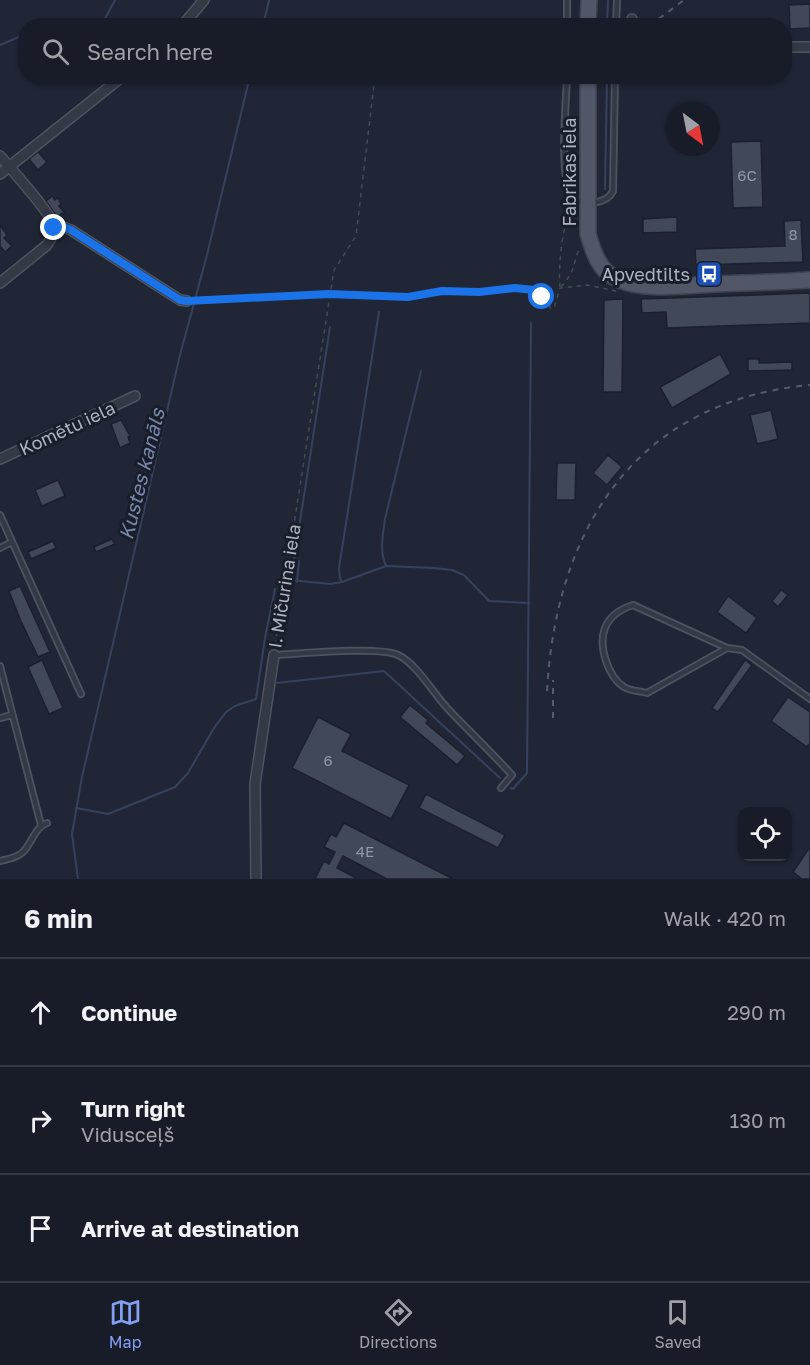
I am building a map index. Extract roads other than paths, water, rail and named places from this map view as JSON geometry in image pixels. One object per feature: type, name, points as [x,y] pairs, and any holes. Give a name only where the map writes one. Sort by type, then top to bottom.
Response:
[{"type":"main road","points":[[588,18],[589,0]]},
{"type":"main road","name":"Fabrikas iela","points":[[588,84],[581,202],[593,253],[602,268],[615,279],[636,286],[810,280]]},
{"type":"street","points":[[189,18],[204,0]]},
{"type":"street","points":[[792,47],[810,47]]},
{"type":"street","points":[[0,174],[113,84]]},
{"type":"street","points":[[0,156],[53,225],[71,230],[180,300],[187,301]]},
{"type":"street","points":[[0,283],[48,245],[53,225]]},
{"type":"street","name":"Komētu iela","points":[[0,459],[135,396]]},
{"type":"street","name":"I. Mičurina iela","points":[[256,879],[255,784],[273,655]]},
{"type":"lane","points":[[567,0],[567,18]]},
{"type":"lane","points":[[616,18],[617,0]]},
{"type":"lane","points":[[567,84],[568,193],[581,202],[605,201],[610,198],[613,191],[615,84]]},
{"type":"lane","points":[[0,515],[81,694]]},
{"type":"lane","points":[[0,548],[12,542]]},
{"type":"lane","points":[[727,648],[647,693],[625,687],[610,671],[603,653],[605,628],[618,610],[633,604],[727,648],[742,650],[810,699]]},
{"type":"lane","points":[[273,655],[388,652],[399,656],[410,664],[447,709],[512,775],[501,788]]},
{"type":"lane","points":[[0,666],[41,825]]},
{"type":"lane","points":[[0,718],[12,715]]},
{"type":"lane","points":[[0,861],[22,852],[41,825],[48,824]]},
{"type":"waterway","points":[[105,18],[115,0]]},
{"type":"waterway","name":"Kustes kanāls","points":[[265,18],[269,0]]},
{"type":"waterway","points":[[607,18],[608,0]]},
{"type":"waterway","points":[[0,45],[18,37]]},
{"type":"waterway","name":"Kustes kanāls","points":[[78,879],[72,834],[82,777],[180,355],[207,255],[248,84]]},
{"type":"waterway","points":[[605,189],[607,84]]},
{"type":"waterway","points":[[342,582],[339,568],[379,312]]},
{"type":"waterway","points":[[511,788],[513,789],[527,773],[531,323]]},
{"type":"waterway","points":[[330,327],[291,580],[330,584],[386,566],[434,568],[452,570],[464,575],[489,601],[529,603]]},
{"type":"waterway","points":[[386,566],[382,549],[385,519],[421,371]]},
{"type":"waterway","points":[[297,582],[299,561]]},
{"type":"waterway","points":[[76,808],[108,814],[175,787],[188,773],[226,712],[235,706],[256,699],[275,589]]},
{"type":"waterway","points":[[277,683],[384,671],[500,778]]},
{"type":"railway","points":[[660,18],[684,0]]},
{"type":"railway","points":[[547,691],[554,632],[567,577],[588,527],[617,483],[653,446],[697,417],[749,396],[810,385]]},
{"type":"railway","points":[[553,680],[553,718]]},
{"type":"place","name":"Apvedtilts","points":[[709,274]]}]
